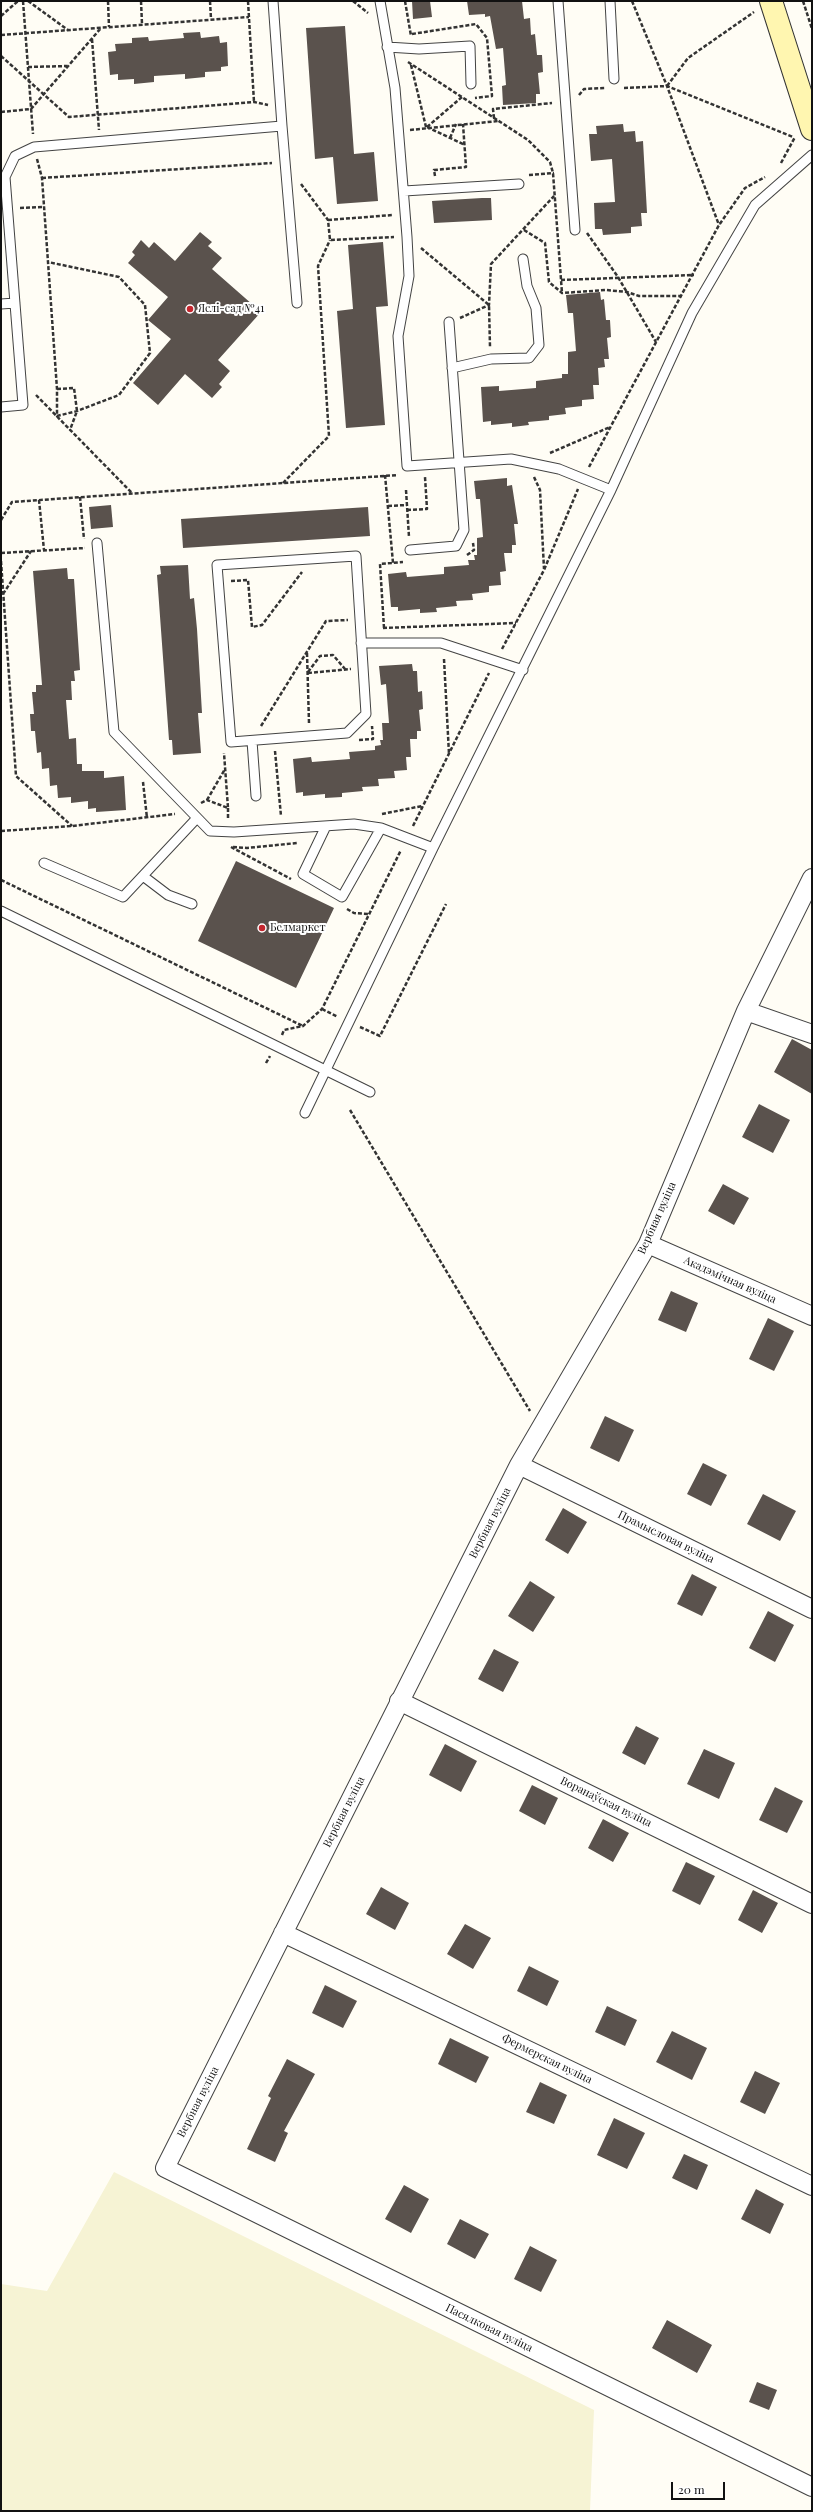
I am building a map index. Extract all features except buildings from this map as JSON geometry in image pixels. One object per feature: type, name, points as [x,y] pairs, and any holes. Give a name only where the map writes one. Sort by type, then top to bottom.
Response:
[{"type":"street","points":[[764,5],[801,134]]},
{"type":"street","name":"Вербная вуліца","points":[[165,2168],[399,1701],[519,1466],[648,1244],[746,1011],[812,878]]},
{"type":"street","points":[[746,1011],[812,1034]]},
{"type":"street","name":"Акадэмічная вуліца","points":[[648,1244],[812,1316]]},
{"type":"street","name":"Прамысловая вуліца","points":[[519,1466],[812,1609]]},
{"type":"street","name":"Воранаўская вуліца","points":[[399,1701],[812,1904]]},
{"type":"street","name":"Фермерская вуліца","points":[[283,1933],[812,2186]]},
{"type":"street","name":"Пасялковая вуліца","points":[[165,2168],[812,2487]]},
{"type":"lane","points":[[273,1],[280,107],[297,303]]},
{"type":"lane","points":[[380,1],[386,47],[395,88],[406,214],[409,276],[398,336],[407,466],[511,459],[559,469],[583,477],[611,490]]},
{"type":"lane","points":[[558,1],[574,230]]},
{"type":"lane","points":[[610,1],[614,79]]},
{"type":"lane","points":[[386,47],[419,49],[470,46],[471,84]]},
{"type":"lane","points":[[1,407],[23,405],[5,177],[15,156],[34,147],[282,126]]},
{"type":"lane","points":[[305,1113],[433,848],[611,490],[692,313],[755,205],[812,155]]},
{"type":"lane","points":[[404,191],[519,184]]},
{"type":"lane","points":[[452,368],[491,359],[529,358],[539,345],[536,308],[527,286],[524,259]]},
{"type":"lane","points":[[1,304],[15,303]]},
{"type":"lane","points":[[410,550],[456,546],[464,530],[449,322]]},
{"type":"lane","points":[[97,545],[114,732],[210,831],[234,832],[354,824],[381,828],[408,837],[433,848]]},
{"type":"lane","points":[[356,556],[366,714],[346,733],[231,742],[217,565],[303,560],[356,556]]},
{"type":"lane","points":[[361,644],[441,643],[496,660],[522,670]]},
{"type":"lane","points":[[252,741],[256,796]]},
{"type":"lane","points":[[44,863],[123,897],[197,818]]},
{"type":"lane","points":[[326,826],[303,874],[342,897],[381,828]]},
{"type":"lane","points":[[143,876],[168,895],[192,904]]},
{"type":"lane","points":[[1,911],[370,1092]]},
{"type":"path","points":[[1,16],[18,1]]},
{"type":"path","points":[[23,1],[34,147],[42,178],[57,389],[57,416]]},
{"type":"path","points":[[28,1],[68,30]]},
{"type":"path","points":[[108,1],[109,27]]},
{"type":"path","points":[[140,1],[142,25]]},
{"type":"path","points":[[210,1],[211,19]]},
{"type":"path","points":[[248,1],[254,102]]},
{"type":"path","points":[[405,1],[410,34],[419,49]]},
{"type":"path","points":[[632,1],[667,86],[719,226]]},
{"type":"path","points":[[803,1],[812,29]]},
{"type":"path","points":[[667,86],[688,58],[764,5]]},
{"type":"path","points":[[1,35],[249,16]]},
{"type":"path","points":[[1,112],[31,110],[101,28]]},
{"type":"path","points":[[92,38],[100,141]]},
{"type":"path","points":[[386,47],[411,65],[528,140],[550,162],[562,293]]},
{"type":"path","points":[[1,56],[29,79],[69,117],[254,102],[280,107]]},
{"type":"path","points":[[411,65],[426,127]]},
{"type":"path","points":[[28,67],[68,66]]},
{"type":"path","points":[[622,88],[667,86],[801,134],[778,166]]},
{"type":"path","points":[[575,100],[584,89],[606,88]]},
{"type":"path","points":[[494,118],[493,109],[552,104],[552,96]]},
{"type":"path","points":[[426,127],[462,97]]},
{"type":"path","points":[[399,132],[426,127],[499,121]]},
{"type":"path","points":[[450,138],[456,124]]},
{"type":"path","points":[[434,170],[466,167],[463,124]]},
{"type":"path","points":[[426,127],[465,145]]},
{"type":"path","points":[[42,178],[285,162]]},
{"type":"path","points":[[283,484],[330,436],[318,266],[330,240],[328,220],[300,182],[286,173]]},
{"type":"path","points":[[266,1063],[284,1030],[303,1026],[322,1009],[496,660],[544,570],[583,477],[694,275],[719,226],[745,188],[768,175]]},
{"type":"path","points":[[491,359],[489,305],[491,264],[554,196]]},
{"type":"path","points":[[8,209],[44,207]]},
{"type":"path","points":[[328,220],[406,214]]},
{"type":"path","points":[[524,230],[545,243],[549,282],[562,293],[606,290],[627,292],[639,296],[682,296]]},
{"type":"path","points":[[586,232],[618,277],[656,343]]},
{"type":"path","points":[[330,240],[407,237],[489,305]]},
{"type":"path","points":[[48,262],[119,278],[145,305],[150,353],[119,395],[77,411],[57,416]]},
{"type":"path","points":[[561,280],[694,275]]},
{"type":"path","points":[[449,322],[489,305]]},
{"type":"path","points":[[21,379],[133,494]]},
{"type":"path","points":[[57,389],[74,388],[77,411],[70,430]]},
{"type":"path","points":[[407,510],[427,509],[425,472]]},
{"type":"path","points":[[1,520],[12,502],[283,484],[401,474]]},
{"type":"path","points":[[385,476],[393,563]]},
{"type":"path","points":[[406,490],[410,550]]},
{"type":"path","points":[[80,497],[85,548]]},
{"type":"path","points":[[40,500],[44,550]]},
{"type":"path","points":[[388,506],[407,505]]},
{"type":"path","points":[[1,553],[85,548],[97,545]]},
{"type":"path","points":[[3,594],[32,551]]},
{"type":"path","points":[[1,560],[16,776],[72,826]]},
{"type":"path","points":[[218,582],[248,580],[252,626],[262,626],[302,575],[303,560]]},
{"type":"path","points":[[346,612],[347,627]]},
{"type":"path","points":[[252,741],[326,621],[360,619]]},
{"type":"path","points":[[361,629],[517,623]]},
{"type":"path","points":[[307,652],[310,736]]},
{"type":"path","points":[[308,673],[320,656],[333,655],[345,670]]},
{"type":"path","points":[[444,658],[449,754]]},
{"type":"path","points":[[350,662],[351,677]]},
{"type":"path","points":[[308,673],[363,668]]},
{"type":"path","points":[[223,746],[228,822]]},
{"type":"path","points":[[275,749],[283,845]]},
{"type":"path","points":[[141,760],[147,818]]},
{"type":"path","points":[[193,806],[207,800],[225,769]]},
{"type":"path","points":[[207,800],[228,808]]},
{"type":"path","points":[[1,831],[72,826],[147,818],[180,812]]},
{"type":"path","points":[[1,880],[303,1026]]},
{"type":"path","points":[[322,1009],[380,1036],[446,904]]},
{"type":"path","points":[[350,1110],[541,1428]]},
{"type":"shaded area","points":[[114,2172],[594,2410],[590,2511],[1,2511],[1,2284],[47,2291]]},
{"type":"place","name":"Яслі-сад №41","points":[[190,309]]},
{"type":"place","name":"Белмаркет","points":[[262,928]]}]
